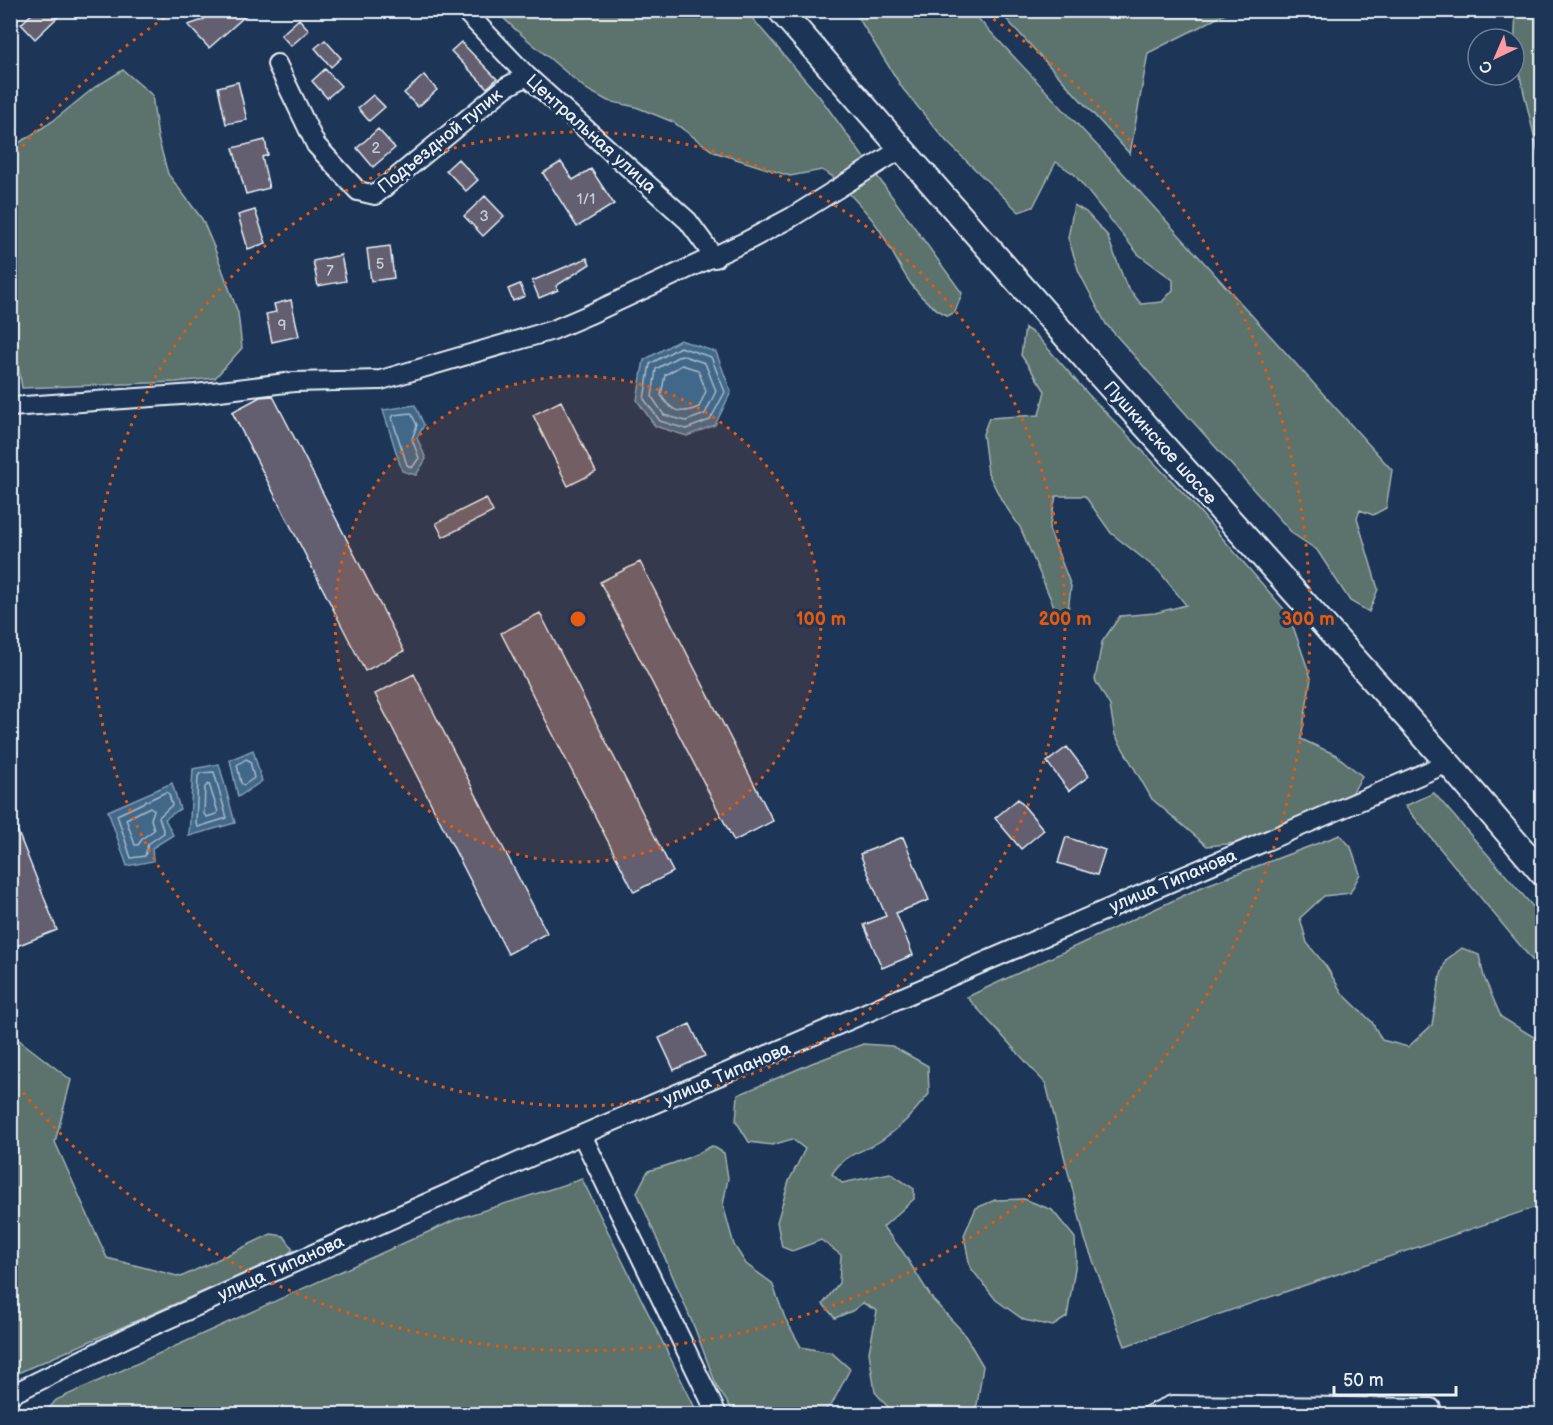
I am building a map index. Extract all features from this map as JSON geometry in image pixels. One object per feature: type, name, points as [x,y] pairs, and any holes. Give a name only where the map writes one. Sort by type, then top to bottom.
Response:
[{"type":"main road","name":"Пушкинское шоссе","points":[[780,10],[1098,373],[1448,763],[1542,873]]},
{"type":"street","name":"Центральная улица","points":[[464,10],[526,76],[688,221],[715,258]]},
{"type":"street","name":"Подъездной тупик","points":[[277,64],[316,145],[358,191],[375,195],[506,87],[526,76]]},
{"type":"street","points":[[10,407],[195,394],[294,382],[381,380],[553,330],[715,258],[792,217],[901,149]]},
{"type":"street","name":"улица Типанова","points":[[10,1395],[130,1336],[582,1135],[1448,763]]},
{"type":"street","points":[[582,1135],[717,1414]]},
{"type":"street","points":[[1152,1414],[1172,1405],[1431,1411]]},
{"type":"green space","points":[[496,11],[746,11],[819,96],[962,293],[955,312],[948,316],[924,300],[901,268],[876,224],[832,176],[822,170],[790,176],[714,152],[673,122],[636,107],[608,101],[586,89]]},
{"type":"green space","points":[[854,11],[971,11],[1122,172],[1392,470],[1386,508],[1373,515],[1360,510],[1357,518],[1378,589],[1369,612],[1350,601],[1317,550],[1293,534],[1106,324],[1079,272],[1068,238],[1074,205],[1086,212],[1107,235],[1126,285],[1141,304],[1162,302],[1173,290],[1173,280],[1138,254],[1074,174],[1056,162],[1033,207],[1019,212],[947,142],[903,89]]},
{"type":"green space","points":[[999,11],[1231,11],[1148,53],[1130,154]]},
{"type":"green space","points":[[1516,11],[1542,11],[1542,169],[1523,87],[1526,87],[1526,27],[1515,27]]},
{"type":"green space","points":[[123,70],[152,95],[158,138],[168,174],[202,219],[214,247],[238,313],[242,348],[215,378],[176,382],[22,388],[11,323],[11,148],[53,121],[95,87]]},
{"type":"green space","points":[[1025,328],[1036,335],[1088,394],[1186,496],[1289,615],[1311,678],[1301,739],[1336,755],[1362,776],[1344,808],[1246,842],[1207,846],[1152,799],[1115,735],[1110,706],[1095,680],[1102,642],[1120,616],[1155,613],[1186,605],[1159,571],[1111,533],[1085,496],[1056,496],[1049,529],[1071,586],[1068,611],[1055,609],[1020,527],[1002,501],[988,473],[983,434],[989,418],[1039,415],[1045,391],[1021,355]]},
{"type":"green space","points":[[1434,793],[1542,917],[1542,972],[1405,806]]},
{"type":"green space","points":[[1340,835],[1351,847],[1360,874],[1350,893],[1324,896],[1300,918],[1307,943],[1326,966],[1342,993],[1372,1022],[1382,1040],[1408,1047],[1432,1025],[1440,978],[1446,960],[1462,948],[1479,955],[1484,977],[1501,1017],[1542,1042],[1542,1205],[1125,1346],[1085,1239],[1046,1084],[967,997],[1204,886]]},
{"type":"green space","points":[[10,1033],[71,1080],[55,1142],[107,1258],[181,1277],[271,1234],[284,1236],[293,1249],[288,1254],[11,1376]]},
{"type":"green space","points":[[863,1044],[892,1046],[928,1066],[929,1094],[896,1130],[843,1161],[832,1174],[842,1183],[890,1173],[914,1189],[914,1199],[883,1227],[903,1252],[933,1300],[963,1332],[983,1366],[977,1405],[966,1414],[894,1414],[875,1392],[869,1352],[877,1311],[863,1303],[852,1311],[835,1318],[823,1304],[839,1283],[841,1255],[821,1240],[792,1251],[782,1247],[777,1222],[789,1181],[805,1149],[792,1139],[772,1145],[749,1142],[736,1121],[738,1095]]},
{"type":"green space","points":[[712,1146],[724,1153],[728,1178],[723,1205],[734,1245],[746,1264],[772,1283],[785,1318],[801,1347],[832,1353],[850,1369],[832,1404],[820,1414],[735,1414],[717,1387],[637,1192],[648,1171],[681,1161]]},
{"type":"green space","points":[[582,1179],[698,1414],[44,1414],[56,1400],[457,1219]]},
{"type":"green space","points":[[1024,1199],[1052,1210],[1075,1238],[1076,1262],[1067,1317],[1053,1326],[1024,1320],[996,1300],[970,1267],[964,1235],[976,1208],[995,1200]]},
{"type":"water","points":[[680,340],[716,352],[731,392],[715,425],[687,436],[655,426],[637,400],[644,360]]},
{"type":"water","points":[[415,405],[424,425],[417,438],[426,459],[416,475],[402,471],[383,410]]},
{"type":"water","points":[[253,750],[262,781],[238,797],[230,760]]},
{"type":"water","points":[[219,764],[235,823],[189,836],[193,769]]},
{"type":"water","points":[[172,783],[180,809],[165,819],[173,835],[152,848],[153,861],[127,866],[108,811]]},
{"type":"building","points":[[36,10],[65,10],[35,39],[21,24]]},
{"type":"building","points":[[214,10],[252,10],[209,48],[188,25],[203,20]]},
{"type":"building","points":[[299,19],[309,30],[291,46],[281,35]]},
{"type":"building","points":[[325,40],[341,58],[331,67],[315,48]]},
{"type":"building","points":[[461,42],[497,79],[487,88],[451,51]]},
{"type":"building","points":[[325,69],[341,86],[327,98],[312,81]]},
{"type":"building","points":[[424,75],[437,90],[418,107],[404,93]]},
{"type":"building","points":[[238,82],[247,120],[226,124],[218,87]]},
{"type":"building","points":[[373,95],[385,107],[369,121],[358,108]]},
{"type":"building","points":[[378,129],[395,148],[373,167],[357,148]]},
{"type":"building","points":[[265,140],[268,155],[262,157],[269,188],[246,194],[233,148]]},
{"type":"building","points":[[458,159],[478,180],[466,191],[446,170]]},
{"type":"building","points":[[561,162],[573,180],[591,169],[614,204],[577,227],[543,173]]},
{"type":"building","points":[[485,196],[504,216],[483,236],[464,216]]},
{"type":"building","points":[[255,210],[266,243],[248,249],[238,215]]},
{"type":"building","points":[[390,246],[394,278],[371,281],[367,249]]},
{"type":"building","points":[[341,255],[346,281],[318,286],[313,261]]},
{"type":"building","points":[[587,258],[590,264],[556,286],[558,290],[539,298],[532,281]]},
{"type":"building","points":[[520,284],[525,296],[513,301],[508,289]]},
{"type":"building","points":[[291,300],[299,336],[272,342],[266,314],[276,312],[274,304]]},
{"type":"building","points":[[273,396],[404,651],[365,671],[232,412],[260,397]]},
{"type":"building","points":[[561,401],[596,472],[568,486],[533,415]]},
{"type":"building","points":[[486,498],[493,512],[443,537],[436,523]]},
{"type":"building","points":[[640,562],[773,821],[734,841],[600,582]]},
{"type":"building","points":[[540,613],[673,872],[634,892],[501,633]]},
{"type":"building","points":[[414,674],[547,933],[508,954],[375,694]]},
{"type":"building","points":[[1067,747],[1089,776],[1069,791],[1047,762]]},
{"type":"building","points":[[1018,799],[1044,830],[1021,849],[995,818]]},
{"type":"building","points":[[10,812],[57,930],[14,947],[10,939]]},
{"type":"building","points":[[903,837],[929,900],[896,913],[913,955],[882,968],[864,925],[886,916],[860,854]]},
{"type":"building","points":[[1066,837],[1105,850],[1097,875],[1058,863]]},
{"type":"building","points":[[690,1024],[705,1056],[674,1070],[659,1038]]}]
